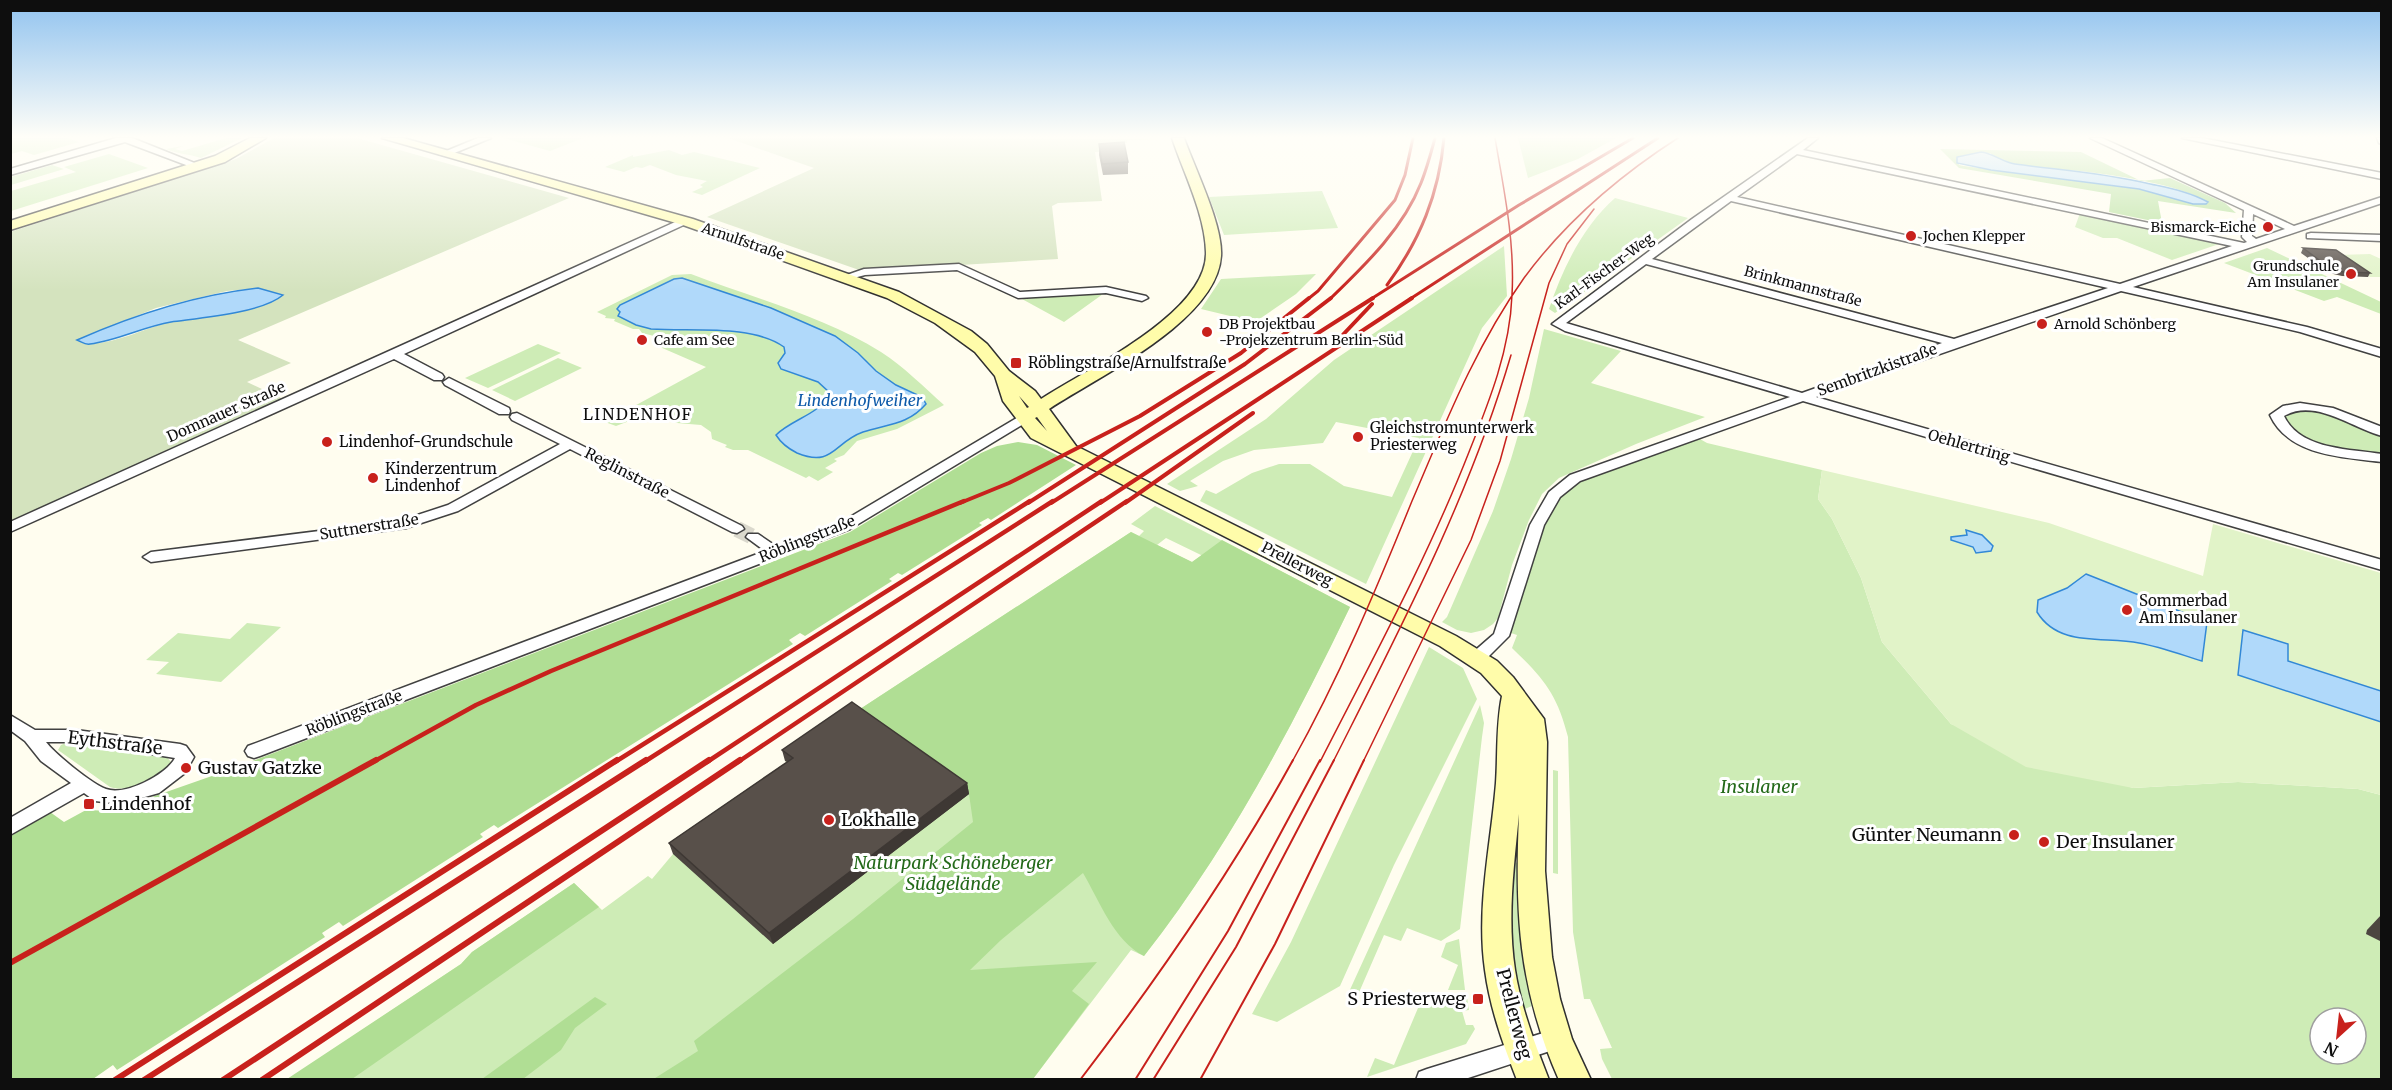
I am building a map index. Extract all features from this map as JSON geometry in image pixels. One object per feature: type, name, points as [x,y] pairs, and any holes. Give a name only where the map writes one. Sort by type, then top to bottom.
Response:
[{"type":"main road","points":[[10,226],[126,189]]},
{"type":"main road","name":"Arnulfstraße","points":[[569,189],[684,221],[892,295],[957,330],[981,348],[1004,375],[1012,401],[1032,413]]},
{"type":"main road","name":"Röblingstraße","points":[[1032,413],[1161,332],[1188,307],[1206,280],[1213,262],[1213,244],[1195,189]]},
{"type":"main road","name":"Prellerweg","points":[[1032,413],[1038,434],[1448,641],[1477,658],[1497,674],[1532,719],[1534,946],[1543,995],[1556,1040],[1575,1080]]},
{"type":"main road","name":"Prellerweg","points":[[1514,696],[1510,715],[1511,760],[1497,937],[1505,997],[1533,1080]]},
{"type":"street","name":"Karl-Fischer-Weg","points":[[1558,324],[1743,189]]},
{"type":"street","points":[[1981,189],[2250,244],[2247,234],[2248,213]]},
{"type":"street","points":[[2205,189],[2293,229]]},
{"type":"street","points":[[1730,198],[2303,329],[2382,353]]},
{"type":"street","name":"Sembritzkistraße","points":[[1477,658],[1502,636],[1537,525],[1549,503],[1567,482],[1594,470],[1954,343],[2382,200]]},
{"type":"street","name":"Domnauer Straße","points":[[10,528],[684,221]]},
{"type":"street","points":[[2311,236],[2382,238]]},
{"type":"street","name":"Brinkmannstraße","points":[[1644,260],[1954,343]]},
{"type":"street","points":[[846,277],[864,272],[959,267],[1018,295],[1106,290],[1142,298]]},
{"type":"street","name":"Oehlertring","points":[[1558,324],[2382,566]]},
{"type":"street","name":"Reglinstraße","points":[[394,354],[737,529]]},
{"type":"street","points":[[2382,432],[2318,408],[2288,408],[2277,415],[2279,424],[2284,430],[2307,444],[2382,458]]},
{"type":"street","name":"Röblingstraße","points":[[254,751],[845,526],[1032,413]]},
{"type":"street","name":"Suttnerstraße","points":[[151,557],[410,522],[453,508],[570,444]]},
{"type":"street","points":[[753,537],[769,546],[774,553]]},
{"type":"street","name":"Eythstraße","points":[[10,721],[31,736],[47,756],[102,796],[130,795],[152,788],[170,776],[185,757],[180,751],[76,736],[31,736]]},
{"type":"street","points":[[10,828],[84,784]]},
{"type":"street","points":[[1427,1080],[1556,1040]]},
{"type":"green space","points":[[18,189],[82,189],[11,211],[11,191]]},
{"type":"green space","points":[[144,189],[537,189],[569,198],[238,340],[291,363],[247,382],[283,399],[11,521],[10,232]],"holes":[[[258,288],[283,295],[257,306],[220,315],[171,322],[111,341],[88,343],[78,340],[156,308],[227,291]]]},
{"type":"green space","points":[[699,189],[715,189],[702,195],[692,192]]},
{"type":"green space","points":[[768,189],[1100,189],[1102,201],[1058,203],[1052,206],[1058,259],[862,271],[707,217]]},
{"type":"green space","points":[[2081,189],[2138,189],[2193,204],[2207,202],[2175,189],[2194,189],[2225,203],[2236,213],[2158,201],[2162,223],[2109,212],[2111,194]]},
{"type":"green space","points":[[1322,191],[1338,228],[1224,235],[1209,197]]},
{"type":"green space","points":[[1615,198],[1688,218],[1555,313],[1549,309],[1568,263],[1584,234]]},
{"type":"green space","points":[[2080,213],[2222,243],[2172,260],[2117,238],[2103,238],[2075,227]]},
{"type":"green space","points":[[1504,246],[1507,296],[1482,328],[1366,584],[1200,501],[1206,490],[1216,494],[1252,473],[1279,464],[1310,464],[1344,486],[1392,497],[1419,438],[1336,422],[1323,443],[1254,450],[1223,461],[1190,481],[1198,486],[1180,491],[1167,484],[1266,419],[1334,360]]},
{"type":"green space","points":[[2267,248],[2381,302],[2381,314],[2337,297],[2324,301],[2224,263]]},
{"type":"green space","points":[[2370,254],[2381,259],[2381,277],[2370,277],[2338,255]]},
{"type":"green space","points":[[691,274],[836,328],[881,352],[898,364],[944,405],[897,429],[857,441],[844,455],[834,459],[837,461],[825,468],[833,472],[818,481],[809,476],[806,478],[748,450],[733,450],[725,447],[727,445],[712,439],[711,432],[701,425],[677,423],[645,415],[616,426],[605,422],[706,367],[653,344],[662,338],[642,333],[639,329],[633,329],[614,321],[615,319],[605,318],[606,316],[597,312],[672,275]]},
{"type":"green space","points":[[1316,274],[1296,294],[1255,322],[1201,309],[1221,279]]},
{"type":"green space","points":[[1103,294],[1064,322],[1022,299],[1029,296]]},
{"type":"green space","points":[[1544,329],[1621,351],[1591,383],[1705,417],[1559,478],[1542,494],[1529,520],[1512,565],[1498,618],[1484,630],[1471,633],[1457,630],[1442,622],[1447,617],[1493,511],[1529,398]]},
{"type":"green space","points":[[538,344],[561,353],[488,388],[465,378]]},
{"type":"green space","points":[[558,358],[582,368],[515,401],[492,390]]},
{"type":"green space","points":[[2304,410],[2337,417],[2381,436],[2381,455],[2325,446],[2300,438],[2284,420],[2285,415],[2290,411]]},
{"type":"green space","name":"Insulaner","points":[[1700,439],[1707,443],[1822,470],[1818,499],[1832,519],[1861,578],[1882,642],[1951,724],[2133,788],[2238,782],[2358,789],[2381,795],[2381,1079],[1612,1079],[1602,1059],[1600,1049],[1612,1048],[1590,999],[1584,999],[1573,932],[1568,737],[1554,698],[1541,678],[1512,648],[1517,635],[1511,633],[1526,575],[1549,514],[1559,498],[1571,486],[1600,472]]},
{"type":"green space","points":[[1018,442],[1037,445],[1076,465],[991,520],[988,518],[979,523],[982,525],[902,575],[898,573],[889,579],[892,581],[805,636],[800,633],[789,640],[793,644],[498,828],[494,825],[480,834],[483,837],[343,926],[339,922],[322,933],[325,937],[117,1070],[113,1065],[93,1079],[11,1080],[11,836],[50,812],[64,822],[86,810],[112,811],[229,770],[850,532],[981,453],[997,446]]},
{"type":"green space","name":"Sommerbad Am Insulaner","points":[[1822,470],[2049,523],[2203,576],[2213,524],[2381,573],[2381,795],[2358,789],[2238,782],[2133,788],[2026,767],[1951,724],[1882,642],[1861,578],[1832,519],[1818,499]]},
{"type":"green space","name":"Naturpark Schöneberger Südgelände","points":[[1155,506],[1350,607],[1305,698],[1231,831],[1175,915],[1144,956],[1131,950],[1033,1079],[287,1080],[461,964],[472,952],[574,883],[602,910],[648,876],[652,879],[673,854],[795,769],[785,761],[854,713],[1131,532],[1139,536],[1144,531],[1131,524]],"holes":[[[1166,538],[1201,555],[1192,562],[1157,545]]]},
{"type":"green space","name":"Naturpark Schöneberger Südgelände","points":[[1131,532],[1192,562],[1222,540],[1350,607],[1305,698],[1231,831],[1175,915],[1144,956],[1124,941],[1116,931],[1083,873],[1001,940],[970,970],[1097,962],[1072,991],[1089,1004],[1033,1079],[652,1080],[698,1051],[694,1041],[853,919],[973,822],[969,794],[854,713]]},
{"type":"green space","points":[[247,623],[281,627],[221,682],[156,674],[169,662],[146,660],[178,633],[230,639]]},
{"type":"green space","points":[[1429,647],[1463,668],[1477,699],[1394,865],[1340,986],[1277,1022],[1252,1014],[1291,942]]},
{"type":"green space","points":[[1480,705],[1484,723],[1460,929],[1441,941],[1407,928],[1401,941],[1384,935],[1357,997],[1348,994]]},
{"type":"green space","points":[[68,742],[166,756],[171,762],[161,775],[145,784],[126,788],[110,787],[58,750],[61,745]]},
{"type":"green space","points":[[1553,770],[1558,771],[1558,874],[1553,873]]},
{"type":"green space","points":[[1513,862],[1522,864],[1521,942],[1532,1006],[1522,1010],[1512,954]]},
{"type":"green space","points":[[574,883],[599,907],[352,1079],[287,1079],[461,964],[472,952]]},
{"type":"green space","points":[[1459,939],[1465,990],[1448,990],[1458,965],[1441,957],[1446,943]]},
{"type":"green space","points":[[595,997],[607,1004],[575,1028],[561,1050],[523,1079],[482,1079]]},
{"type":"green space","points":[[1446,997],[1467,997],[1469,1010],[1462,1011],[1466,1025],[1473,1025],[1475,1029],[1466,1044],[1367,1077],[1375,1058],[1394,1065],[1418,1008]]},
{"type":"water","points":[[2139,189],[2171,189],[2185,192],[2208,202],[2193,204]]},
{"type":"water","name":"Lindenhofweiher","points":[[682,278],[771,308],[835,336],[858,353],[876,371],[896,385],[922,397],[926,404],[904,420],[853,436],[826,456],[809,457],[797,453],[785,446],[776,435],[820,406],[830,393],[818,382],[781,369],[778,363],[785,353],[784,347],[771,340],[738,332],[651,329],[618,316],[620,312],[617,309],[620,305],[674,279]]},
{"type":"water","points":[[258,288],[283,295],[261,306],[246,310],[161,324],[111,340],[85,344],[77,340],[166,307],[211,295]]},
{"type":"water","points":[[1966,530],[1982,535],[1993,546],[1991,551],[1976,553],[1973,547],[1951,540],[1951,537],[1967,535]]},
{"type":"water","points":[[2086,574],[2207,622],[2202,661],[2139,643],[2070,636],[2046,623],[2037,612],[2038,600],[2067,588]]},
{"type":"water","points":[[2243,630],[2288,644],[2288,661],[2381,691],[2381,722],[2238,675]]},
{"type":"building","points":[[2303,248],[2336,250],[2370,273],[2331,269]]},
{"type":"building","name":"Lokhalle","points":[[852,702],[967,783],[769,933],[669,843],[793,758],[782,750]]},
{"type":"tunnel","points":[[737,529],[753,537]]},
{"type":"tram line","points":[[1503,189],[1512,255],[1512,295]]},
{"type":"tram line","points":[[1512,295],[1557,237],[1609,189]]},
{"type":"tram line","points":[[1363,762],[1471,540],[1500,461],[1549,283],[1567,244],[1594,209]]},
{"type":"tram line","points":[[1292,762],[1326,698],[1356,633],[1462,386],[1490,331],[1512,295]]},
{"type":"tram line","points":[[1320,762],[1398,609],[1453,492],[1484,414],[1503,356],[1512,295]]},
{"type":"tram line","points":[[1334,760],[1408,612],[1454,512],[1494,408],[1511,355]]},
{"type":"tram line","points":[[1080,1080],[1137,1003],[1219,884],[1293,760]]},
{"type":"tram line","points":[[1135,1080],[1228,931],[1320,760]]},
{"type":"tram line","points":[[1153,1080],[1236,947],[1334,760]]},
{"type":"tram line","points":[[1200,1080],[1275,944],[1364,760]]},
{"type":"railway","points":[[1308,299],[1318,291],[1395,200],[1399,189]]},
{"type":"railway","points":[[1331,298],[1394,231],[1418,189]]},
{"type":"railway","points":[[1387,285],[1418,233],[1435,189]]},
{"type":"railway","points":[[1371,299],[1546,189]]},
{"type":"railway","points":[[1410,299],[1580,189]]},
{"type":"railway","points":[[960,503],[1009,483],[1140,416],[1241,353],[1309,298]]},
{"type":"railway","points":[[1028,503],[1245,364],[1331,298]]},
{"type":"railway","points":[[1051,503],[1373,298]]},
{"type":"railway","points":[[1100,503],[1412,298]]},
{"type":"railway","points":[[1337,341],[1372,304]]},
{"type":"railway","points":[[1125,503],[1253,413]]},
{"type":"railway","points":[[373,762],[476,705],[551,671],[964,501]]},
{"type":"railway","points":[[615,762],[1030,501]]},
{"type":"railway","points":[[644,762],[1053,501]]},
{"type":"railway","points":[[707,762],[1102,501]]},
{"type":"railway","points":[[738,762],[1127,501]]},
{"type":"railway","points":[[10,963],[376,760]]},
{"type":"railway","points":[[115,1080],[617,760]]},
{"type":"railway","points":[[144,1080],[646,760]]},
{"type":"railway","points":[[223,1080],[709,760]]},
{"type":"railway","points":[[262,1080],[740,760]]},
{"type":"place","name":"Bismarck-Eiche","points":[[2268,227]]},
{"type":"place","name":"Jochen Klepper","points":[[1911,236]]},
{"type":"place","name":"Grundschule Am Insulaner","points":[[2351,274]]},
{"type":"place","name":"Arnold Schönberg","points":[[2042,324]]},
{"type":"place","name":"DB Projektbau -Projekzentrum Berlin-Süd","points":[[1207,332]]},
{"type":"place","name":"Cafe am See","points":[[642,340]]},
{"type":"place","name":"Röblingstraße/Arnulfstraße","points":[[1016,363]]},
{"type":"place","name":"Gleichstromunterwerk Priesterweg","points":[[1358,437]]},
{"type":"place","name":"Lindenhof-Grundschule","points":[[327,442]]},
{"type":"place","name":"Kinderzentrum Lindenhof","points":[[373,478]]},
{"type":"place","name":"Sommerbad Am Insulaner","points":[[2127,610]]},
{"type":"place","name":"Gustav Gatzke","points":[[186,768]]},
{"type":"place","name":"Lindenhof","points":[[89,804]]},
{"type":"place","name":"Lokhalle","points":[[829,820]]},
{"type":"place","name":"Günter Neumann","points":[[2014,835]]},
{"type":"place","name":"Der Insulaner","points":[[2044,842]]},
{"type":"place","name":"S Priesterweg","points":[[1478,999]]},
{"type":"district","name":"LINDENHOF","points":[[638,414]]}]
